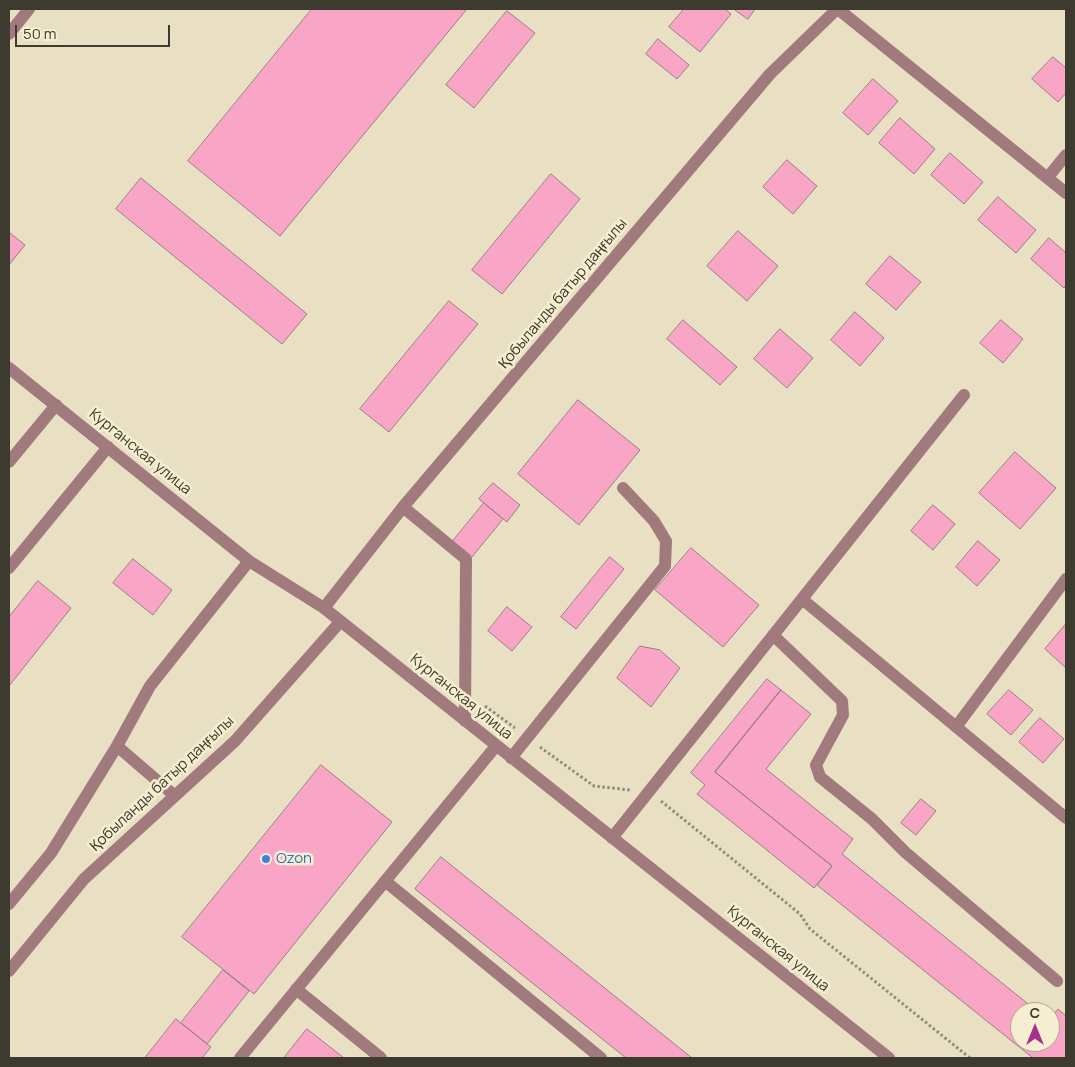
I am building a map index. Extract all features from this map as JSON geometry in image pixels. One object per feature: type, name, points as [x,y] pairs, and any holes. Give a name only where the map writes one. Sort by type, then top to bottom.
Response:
[{"type":"street","points":[[9,34],[29,9]]},
{"type":"street","points":[[837,9],[1066,193]]},
{"type":"street","name":"Қобыланды батыр даңғылы","points":[[324,608],[403,507],[770,74],[837,9]]},
{"type":"street","points":[[1048,178],[1066,155]]},
{"type":"street","name":"Курганская улица","points":[[9,368],[249,561],[324,608],[889,1058]]},
{"type":"street","points":[[612,838],[964,395]]},
{"type":"street","points":[[9,462],[56,405]]},
{"type":"street","points":[[9,568],[108,447]]},
{"type":"street","points":[[511,758],[665,566],[666,542],[654,521],[623,488]]},
{"type":"street","points":[[403,507],[466,559],[465,721]]},
{"type":"street","points":[[9,904],[51,853],[117,746],[150,686],[249,561]]},
{"type":"street","points":[[956,727],[1066,579]]},
{"type":"street","points":[[802,599],[1066,818]]},
{"type":"street","name":"Қобыланды батыр даңғылы","points":[[9,971],[84,879],[235,741],[340,622]]},
{"type":"street","points":[[773,635],[842,701],[843,715],[816,765],[820,777],[872,819],[905,852],[1057,981]]},
{"type":"street","points":[[117,746],[175,796]]},
{"type":"street","points":[[240,1058],[496,746]]},
{"type":"street","points":[[385,881],[601,1058]]},
{"type":"street","points":[[296,989],[381,1058]]},
{"type":"path","points":[[485,706],[594,786],[649,792],[800,914],[810,929],[970,1058]]},
{"type":"building","points":[[312,9],[467,9],[280,236],[188,161]]},
{"type":"building","points":[[684,9],[725,9],[731,14],[700,52],[669,27]]},
{"type":"building","points":[[734,9],[755,9],[748,19]]},
{"type":"building","points":[[507,11],[535,33],[474,108],[446,85]]},
{"type":"building","points":[[658,39],[689,65],[677,79],[646,54]]},
{"type":"building","points":[[1053,57],[1066,68],[1066,93],[1058,102],[1032,79]]},
{"type":"building","points":[[873,79],[898,101],[868,135],[843,113]]},
{"type":"building","points":[[900,118],[935,149],[914,174],[879,143]]},
{"type":"building","points":[[950,153],[983,182],[964,204],[931,175]]},
{"type":"building","points":[[787,160],[817,186],[793,214],[763,187]]},
{"type":"building","points":[[551,174],[580,199],[502,294],[472,270]]},
{"type":"building","points":[[141,178],[307,314],[282,344],[116,209]]},
{"type":"building","points":[[998,197],[1036,230],[1016,253],[978,220]]},
{"type":"building","points":[[738,231],[778,266],[747,301],[707,266]]},
{"type":"building","points":[[9,232],[25,245],[9,265]]},
{"type":"building","points":[[1049,238],[1066,253],[1066,285],[1064,288],[1031,259]]},
{"type":"building","points":[[890,256],[921,282],[896,310],[866,284]]},
{"type":"building","points":[[449,301],[478,324],[389,432],[360,409]]},
{"type":"building","points":[[855,312],[884,338],[860,366],[831,340]]},
{"type":"building","points":[[683,320],[737,367],[720,385],[667,339]]},
{"type":"building","points":[[1001,320],[1023,339],[1003,363],[980,343]]},
{"type":"building","points":[[780,329],[813,358],[787,388],[754,359]]},
{"type":"building","points":[[578,400],[640,450],[579,525],[518,474]]},
{"type":"building","points":[[1015,452],[1056,488],[1020,529],[979,493]]},
{"type":"building","points":[[493,483],[520,505],[507,522],[479,499]]},
{"type":"building","points":[[484,503],[503,519],[467,563],[448,547]]},
{"type":"building","points":[[933,505],[955,524],[933,550],[911,531]]},
{"type":"building","points":[[978,541],[1000,560],[977,586],[956,567]]},
{"type":"building","points":[[691,548],[759,605],[723,647],[655,590]]},
{"type":"building","points":[[610,557],[624,569],[576,629],[561,617]]},
{"type":"building","points":[[133,559],[172,590],[153,615],[113,583]]},
{"type":"building","points":[[38,581],[71,608],[9,686],[9,617]]},
{"type":"building","points":[[507,607],[532,627],[512,651],[488,631]]},
{"type":"building","points":[[1066,624],[1066,668],[1045,649]]},
{"type":"building","points":[[640,646],[660,650],[680,668],[651,707],[617,678]]},
{"type":"building","points":[[767,679],[781,690],[715,772],[832,866],[814,888],[697,794],[705,785],[691,773]]},
{"type":"building","points":[[781,690],[811,714],[766,769],[853,839],[842,854],[1026,1002],[1010,1002],[1010,1040],[817,885],[832,866],[715,772]]},
{"type":"building","points":[[1009,690],[1033,710],[1011,735],[987,714]]},
{"type":"building","points":[[1040,718],[1064,739],[1043,763],[1019,742]]},
{"type":"building","points":[[321,765],[392,822],[254,994],[182,937]]},
{"type":"building","points":[[921,799],[936,811],[916,835],[901,823]]},
{"type":"building","points":[[441,857],[692,1058],[626,1058],[415,889]]},
{"type":"building","points":[[223,970],[249,991],[207,1044],[181,1023]]},
{"type":"building","points":[[1060,1011],[1066,1016],[1066,1058],[1033,1058],[1026,1052],[1060,1052]]},
{"type":"building","points":[[176,1019],[211,1047],[202,1058],[145,1058]]},
{"type":"building","points":[[307,1029],[344,1058],[284,1058]]},
{"type":"place","name":"Ozon","points":[[266,859]]}]
